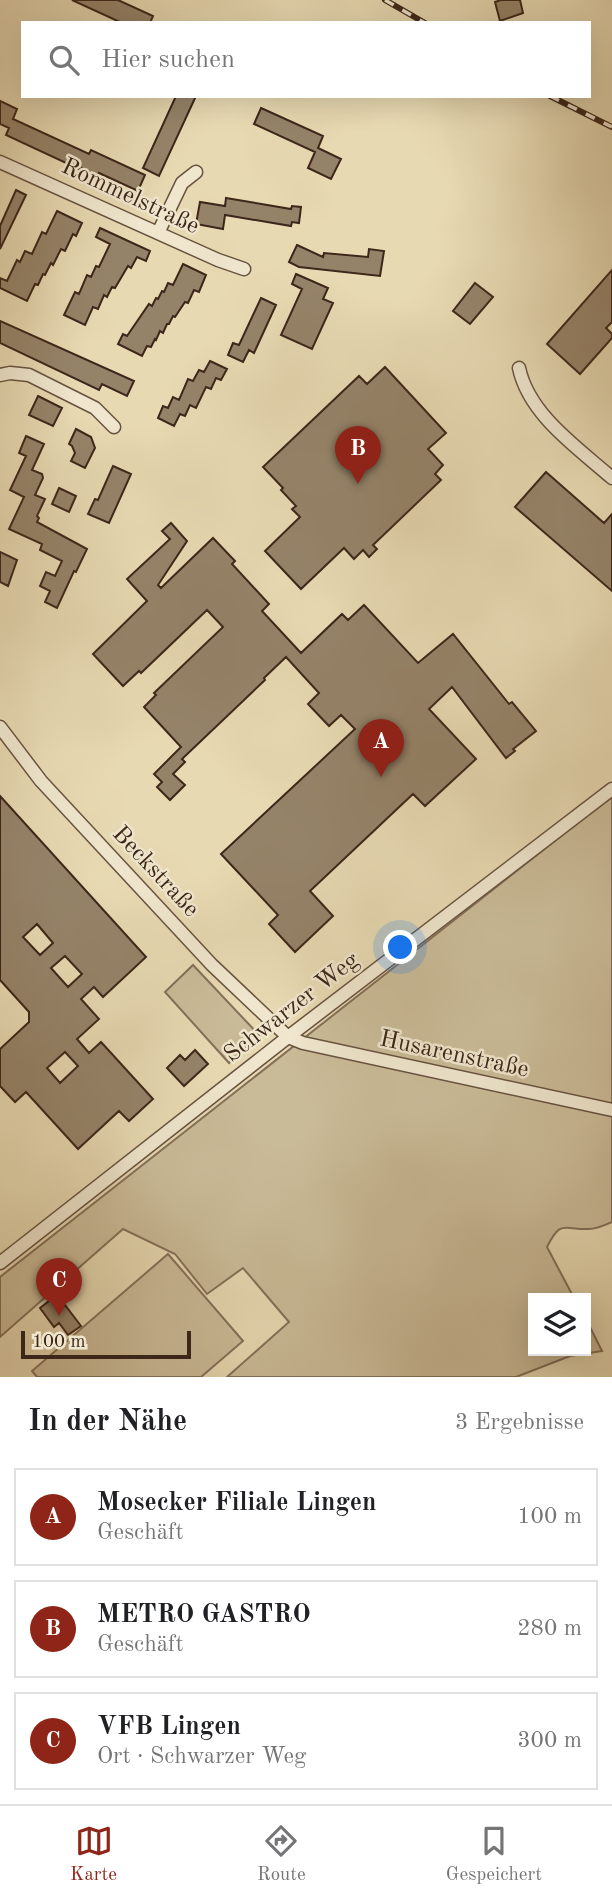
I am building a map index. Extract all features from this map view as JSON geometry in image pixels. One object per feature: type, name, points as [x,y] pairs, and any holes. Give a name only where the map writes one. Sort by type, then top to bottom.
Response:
[{"type":"street","name":"Rommelstraße","points":[[0,162],[218,260],[244,269]]},
{"type":"street","points":[[158,233],[182,183],[196,172]]},
{"type":"street","points":[[519,369],[522,380],[548,419],[612,478]]},
{"type":"street","points":[[0,375],[10,373],[29,376],[95,408],[114,427]]},
{"type":"street","name":"Beckstraße","points":[[0,727],[41,781],[212,965],[288,1037]]},
{"type":"street","name":"Schwarzer Weg","points":[[0,1263],[288,1037],[612,789]]},
{"type":"street","name":"Husarenstraße","points":[[288,1037],[303,1044],[612,1110]]},
{"type":"shaded area","points":[[612,796],[612,1222],[592,1229],[560,1229],[547,1247],[571,1293],[528,1293],[528,1356],[570,1356],[516,1377],[227,1377],[289,1322],[243,1268],[207,1294],[175,1254],[123,1229],[0,1337],[0,1277]]},
{"type":"shaded area","points":[[193,965],[259,1035],[229,1063],[165,992]]},
{"type":"shaded area","points":[[168,1254],[243,1341],[201,1377],[37,1377],[32,1371]]},
{"type":"shaded area","points":[[591,1329],[602,1351],[591,1353]]},
{"type":"building","points":[[72,0],[118,0],[153,16],[151,21],[118,21]]},
{"type":"building","points":[[520,0],[523,13],[500,21],[495,2]]},
{"type":"building","points":[[175,98],[195,98],[159,176],[143,168]]},
{"type":"building","points":[[0,101],[17,109],[13,119],[89,154],[91,150],[145,175],[138,191],[99,173],[98,176],[82,168],[81,170],[6,135],[9,128],[0,124]]},
{"type":"building","points":[[261,108],[323,136],[318,148],[341,159],[331,179],[308,168],[315,152],[254,124]]},
{"type":"building","points":[[16,190],[26,195],[0,249],[0,226]]},
{"type":"building","points":[[226,198],[291,209],[292,206],[301,207],[299,223],[292,222],[291,226],[225,215],[223,229],[196,224],[200,202],[225,206]]},
{"type":"building","points":[[57,211],[82,223],[65,251],[61,249],[53,265],[51,263],[38,285],[35,284],[27,301],[0,288],[0,278],[7,281],[17,260],[20,262],[25,251],[32,254],[42,232],[46,234]]},
{"type":"building","points":[[100,228],[150,251],[146,261],[137,257],[131,268],[128,266],[115,288],[112,287],[107,297],[104,295],[98,309],[93,307],[85,325],[64,315],[75,292],[79,294],[87,275],[91,277],[96,266],[99,267],[110,244],[96,237]]},
{"type":"building","points":[[297,245],[323,257],[324,253],[368,257],[369,249],[384,251],[380,276],[299,267],[289,262]]},
{"type":"building","points":[[183,264],[206,275],[199,292],[194,290],[188,303],[185,302],[163,333],[160,331],[151,347],[147,346],[142,356],[118,344],[123,334],[127,336],[149,304],[152,306],[162,291],[164,292],[168,283],[173,285]]},
{"type":"building","points":[[612,270],[612,322],[606,328],[612,338],[580,374],[547,344]]},
{"type":"building","points":[[296,274],[328,288],[323,299],[333,303],[312,349],[281,335],[302,289],[292,284]]},
{"type":"building","points":[[475,283],[493,297],[470,324],[453,311]]},
{"type":"building","points":[[261,298],[276,305],[254,353],[249,350],[243,362],[228,355],[233,343],[239,345]]},
{"type":"building","points":[[0,321],[134,381],[127,396],[102,384],[99,390],[0,343]]},
{"type":"building","points":[[210,361],[227,369],[221,380],[216,378],[211,389],[206,387],[196,408],[190,405],[185,416],[180,414],[174,426],[158,418],[163,406],[168,408],[173,397],[179,400],[188,379],[193,381],[199,370],[204,372]]},
{"type":"building","points":[[385,367],[446,433],[428,449],[443,465],[435,474],[441,480],[373,545],[377,549],[369,557],[363,550],[354,559],[344,548],[301,589],[265,551],[300,517],[292,509],[296,506],[281,490],[283,488],[263,467],[359,376],[367,384]]},
{"type":"building","points":[[38,396],[62,408],[53,426],[29,415]]},
{"type":"building","points":[[76,429],[91,437],[95,448],[85,468],[71,461],[75,453],[69,444]]},
{"type":"building","points":[[26,436],[44,444],[32,470],[42,474],[43,478],[35,495],[45,499],[37,522],[87,549],[57,608],[45,602],[50,591],[40,586],[46,572],[55,576],[62,561],[40,550],[42,544],[9,529],[24,497],[10,490],[26,456],[19,453]]},
{"type":"building","points":[[113,466],[131,474],[109,523],[88,514],[95,499],[98,500]]},
{"type":"building","points":[[546,472],[604,523],[612,514],[612,591],[515,507]]},
{"type":"building","points":[[59,488],[76,496],[69,512],[52,504]]},
{"type":"building","points":[[171,523],[187,541],[158,585],[161,588],[213,538],[235,561],[232,564],[269,604],[262,611],[301,653],[342,614],[348,620],[364,605],[418,663],[453,634],[509,704],[512,702],[536,731],[506,758],[452,687],[429,709],[476,759],[425,806],[413,794],[310,891],[333,916],[295,952],[269,924],[278,915],[221,854],[355,729],[341,715],[329,726],[308,704],[319,693],[286,657],[182,759],[185,762],[173,774],[185,785],[170,800],[157,787],[162,782],[154,774],[181,747],[144,707],[156,695],[154,693],[223,627],[207,610],[141,673],[139,671],[123,686],[93,654],[147,601],[127,579],[170,539],[162,531]]},
{"type":"building","points":[[0,552],[17,560],[8,586],[0,582]]},
{"type":"building","points":[[0,796],[146,957],[103,997],[94,987],[81,999],[99,1019],[77,1039],[89,1053],[101,1042],[153,1099],[129,1121],[119,1111],[78,1149],[26,1092],[15,1102],[0,1086],[0,1049],[29,1022],[29,1012],[0,980]],"holes":[[[37,924],[53,943],[40,955],[23,937]],[[65,956],[82,974],[68,987],[51,968]],[[65,1052],[78,1066],[60,1083],[47,1068]]]},
{"type":"building","points":[[195,1050],[208,1064],[184,1086],[167,1068],[180,1055],[185,1060]]},
{"type":"building","points":[[53,1298],[60,1308],[65,1305],[81,1326],[68,1335],[59,1323],[54,1327],[40,1308]]},
{"type":"railway","points":[[385,0],[422,21]]},
{"type":"railway","points":[[554,98],[612,127]]},
{"type":"place","name":"METRO GASTRO","points":[[358,484]]},
{"type":"place","name":"Mosecker Filiale Lingen","points":[[381,777]]},
{"type":"place","name":"VFB Lingen","points":[[59,1316]]}]
